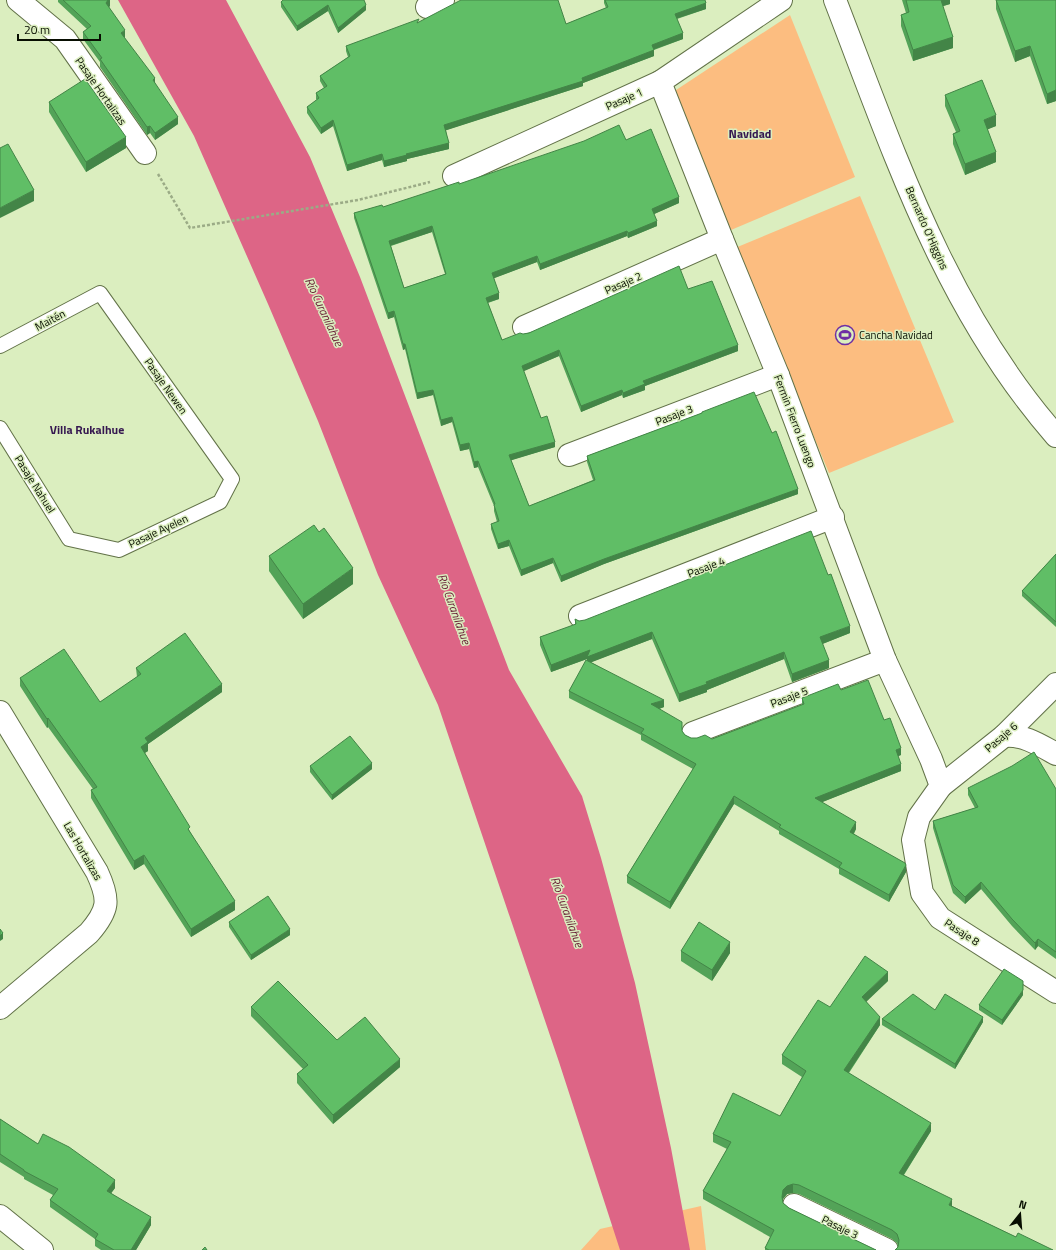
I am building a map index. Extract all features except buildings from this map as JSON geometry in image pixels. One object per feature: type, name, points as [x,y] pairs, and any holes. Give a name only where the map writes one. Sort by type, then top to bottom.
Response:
[{"type":"street","name":"Pasaje Hortalizas","points":[[18,0],[65,39],[145,153]]},
{"type":"street","name":"Pasaje 1","points":[[454,176],[660,82],[781,0]]},
{"type":"street","name":"Bernardo O'Higgins","points":[[835,0],[922,221],[941,261],[962,301],[988,344],[1016,386],[1056,436]]},
{"type":"street","name":"Fermin Fierro Luengo","points":[[660,82],[778,375],[885,660],[931,759],[941,786]]},
{"type":"street","name":"Pasaje 2","points":[[524,326],[722,239]]},
{"type":"street","name":"Pasaje 3","points":[[569,456],[778,375]]},
{"type":"street","name":"Pasaje 4","points":[[580,616],[832,517]]},
{"type":"street","name":"Pasaje 5","points":[[693,734],[885,660]]},
{"type":"street","name":"Pasaje 6","points":[[913,840],[919,817],[941,786],[1004,736],[1056,684]]},
{"type":"street","name":"Las Hortalizas","points":[[0,712],[97,872],[104,886],[106,898],[105,910],[99,921],[89,933],[0,1008]]},
{"type":"street","points":[[1004,736],[1013,735],[1025,738],[1056,754]]},
{"type":"street","name":"Pasaje 8","points":[[913,840],[922,893],[940,918],[1056,992]]},
{"type":"street","name":"Pasaje 3","points":[[794,1205],[887,1250]]},
{"type":"street","points":[[0,1216],[42,1250]]},
{"type":"lane","name":"Maitén","points":[[0,346],[100,293]]},
{"type":"lane","name":"Pasaje Newen","points":[[100,293],[232,479]]},
{"type":"lane","name":"Pasaje Nahuel","points":[[0,428],[69,539]]},
{"type":"lane","name":"Pasaje Ayelen","points":[[69,539],[118,550],[220,502],[232,479]]},
{"type":"path","points":[[145,153],[190,228],[358,200],[454,176]]},
{"type":"shaded area","points":[[790,15],[855,177],[731,230],[670,94]]},
{"type":"shaded area","name":"Cancha Navidad","points":[[860,196],[954,422],[829,473],[735,248]]},
{"type":"shaded area","points":[[701,1206],[706,1250],[581,1250],[600,1229]]},
{"type":"water","name":"Río Curanilahue","points":[[118,0],[226,0],[310,157],[360,277],[509,670],[582,796],[601,858],[635,983],[671,1148],[690,1250],[620,1250],[559,1062],[438,705],[378,575],[318,421],[194,136]]},
{"type":"place","name":"Cancha Navidad","points":[[845,335]]},
{"type":"district","name":"Navidad","points":[[750,134]]},
{"type":"district","name":"Villa Rukalhue","points":[[87,430]]}]
